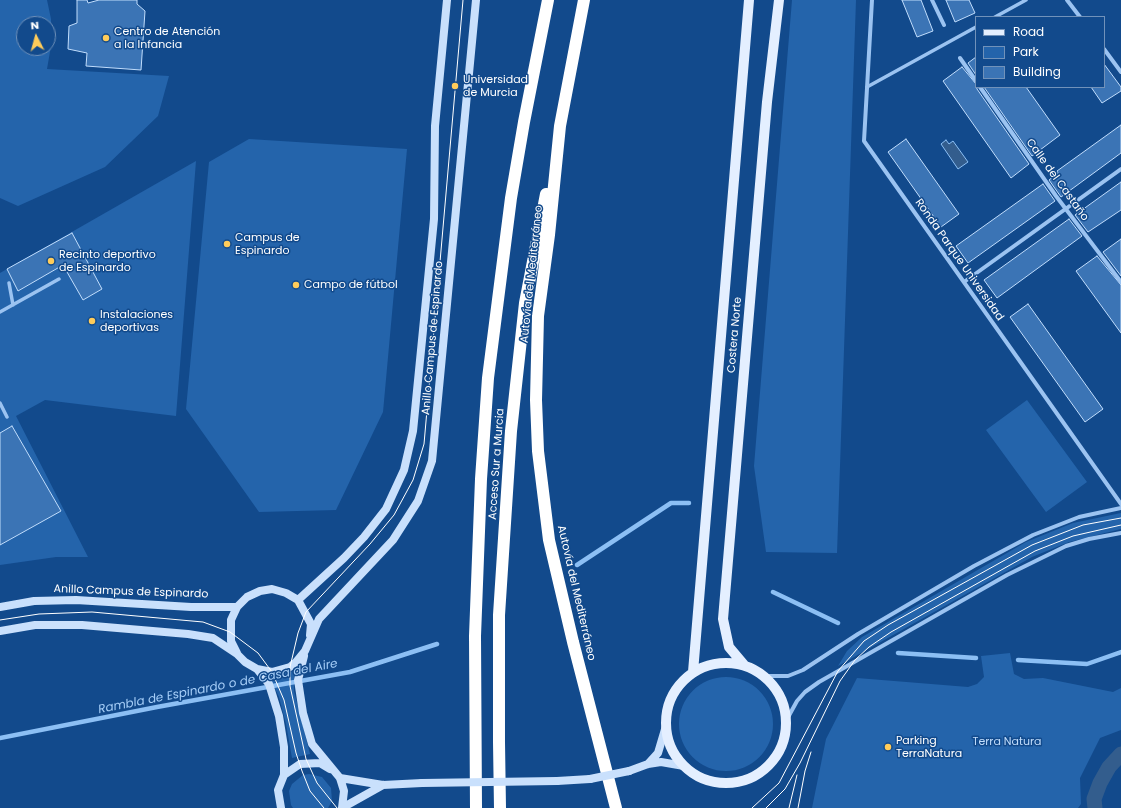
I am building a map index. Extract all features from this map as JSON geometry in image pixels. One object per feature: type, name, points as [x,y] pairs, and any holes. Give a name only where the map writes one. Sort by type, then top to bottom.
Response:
[{"type":"highway","points":[[476,808],[476,613],[480,487],[488,378],[511,198],[548,0]]},
{"type":"highway","name":"Autovía del Mediterráneo","points":[[584,0],[560,126],[549,235],[538,316],[536,400],[538,451],[549,540],[578,664],[616,808]]},
{"type":"highway","name":"Acceso Sur a Murcia","points":[[500,808],[499,615],[511,431],[525,302],[560,126]]},
{"type":"main road","name":"Anillo Campus de Espinardo","points":[[310,638],[311,624],[298,600],[344,558],[364,537],[386,509],[404,470],[412,431],[434,219],[435,126],[447,0]]},
{"type":"main road","name":"Anillo Campus de Espinardo","points":[[0,631],[35,625],[82,625],[188,634],[213,638],[257,669],[272,672],[290,667],[305,651],[318,619],[393,540],[418,501],[432,461],[476,0]]},
{"type":"main road","name":"Costera Norte","points":[[693,672],[749,0]]},
{"type":"main road","name":"Costera Norte","points":[[745,666],[729,647],[722,619],[767,102],[779,0]]},
{"type":"main road","points":[[237,654],[231,641],[231,620],[237,607],[247,597],[260,591],[272,589],[286,593],[298,600]]},
{"type":"main road","name":"Anillo Campus de Espinardo","points":[[0,607],[54,600],[98,600],[191,607],[237,607]]},
{"type":"main road","points":[[305,651],[298,680],[303,713],[312,744],[340,778],[344,791],[342,808]]},
{"type":"main road","name":"Costera Norte","points":[[727,663],[745,666],[764,676],[776,689],[784,704],[786,721],[784,739],[776,756],[768,766],[748,779],[724,783],[712,781],[701,777],[684,766],[675,755],[668,741],[666,726],[667,710],[672,695],[681,682],[693,672],[710,665],[727,663]]},
{"type":"main road","points":[[257,669],[269,684],[279,716],[284,747],[284,775],[278,790],[281,808]]},
{"type":"main road","points":[[648,764],[658,753],[666,726]]},
{"type":"main road","points":[[340,778],[382,785],[557,781],[590,779],[629,771],[648,764],[661,762],[684,766]]},
{"type":"main road","points":[[284,775],[300,764],[320,763],[334,770]]},
{"type":"main road","points":[[342,808],[382,785]]},
{"type":"street","name":"Ronda Parque Universidad","points":[[872,0],[864,141],[1121,504]]},
{"type":"street","points":[[932,0],[944,25]]},
{"type":"street","points":[[997,16],[1026,0]]},
{"type":"street","points":[[1067,0],[1079,16]]},
{"type":"street","points":[[867,87],[975,28]]},
{"type":"street","points":[[1105,50],[1121,72]]},
{"type":"street","points":[[960,58],[975,80]]},
{"type":"street","name":"Calle del Castaño","points":[[981,88],[1065,209],[1121,282]]},
{"type":"street","points":[[964,282],[1121,169]]},
{"type":"street","points":[[0,312],[58,279]]},
{"type":"street","points":[[9,283],[13,305]]},
{"type":"street","points":[[0,403],[7,417]]},
{"type":"street","points":[[764,676],[788,676],[803,670],[858,634],[980,563],[1033,535],[1079,517],[1121,508]]},
{"type":"street","points":[[786,721],[797,701],[804,692],[819,682],[1007,575],[1066,546],[1089,539],[1121,533]]},
{"type":"green space","points":[[0,0],[47,0],[50,16],[16,16],[16,56],[49,56],[47,69],[169,76],[158,116],[105,167],[18,206],[0,198]]},
{"type":"green space","points":[[792,0],[856,0],[837,553],[766,552],[754,466]]},
{"type":"green space","name":"Campo de fútbol","points":[[249,139],[407,149],[383,412],[336,510],[259,512],[186,409],[209,162]]},
{"type":"green space","name":"Instalaciones deportivas","points":[[196,161],[176,416],[45,400],[16,416],[88,557],[56,557],[0,565],[0,273]]},
{"type":"green space","points":[[1027,400],[1087,482],[1046,512],[986,430]]},
{"type":"green space","points":[[1121,513],[1121,529],[1069,542],[1032,557],[838,666],[847,651],[862,637],[1026,542],[1073,523]]},
{"type":"green space","name":"Terra Natura","points":[[1010,653],[1014,674],[1024,679],[1043,678],[1113,692],[1121,688],[1121,730],[1100,738],[1080,778],[1081,804],[1078,808],[812,808],[826,739],[857,678],[968,687],[977,684],[984,677],[981,656]]},
{"type":"green space","points":[[294,671],[294,691],[310,754],[292,758],[286,724],[279,697],[269,676]]},
{"type":"green space","points":[[726,677],[744,681],[759,691],[769,706],[773,724],[769,742],[759,757],[744,767],[726,771],[708,767],[693,757],[683,742],[679,724],[683,706],[693,691],[708,681]]},
{"type":"green space","points":[[309,774],[322,777],[331,788],[332,801],[328,808],[293,808],[291,805],[289,791],[292,784],[303,775]]},
{"type":"shaded area","points":[[946,140],[949,144],[953,141],[968,162],[958,169],[941,144]]},
{"type":"building","name":"Centro de Atención a la Infancia","points":[[77,0],[87,0],[88,3],[99,0],[137,0],[137,4],[145,11],[141,70],[86,66],[87,53],[68,49],[69,26],[77,23]]},
{"type":"building","points":[[902,0],[921,0],[933,31],[917,37]]},
{"type":"building","points":[[946,0],[969,0],[975,13],[955,22]]},
{"type":"building","points":[[975,58],[975,74],[968,63]]},
{"type":"building","points":[[1105,65],[1121,87],[1121,91],[1102,103],[1092,88],[1105,88]]},
{"type":"building","points":[[962,67],[975,83],[975,88],[977,88],[1029,164],[1011,178],[943,81]]},
{"type":"building","points":[[985,88],[1027,88],[1060,135],[1032,156]]},
{"type":"building","points":[[1121,125],[1121,153],[1061,197],[1049,180],[1058,173],[1057,171]]},
{"type":"building","points":[[906,139],[959,214],[941,227],[888,152]]},
{"type":"building","points":[[1121,182],[1121,210],[1088,232],[1075,215]]},
{"type":"building","points":[[1043,184],[1055,201],[968,263],[956,246]]},
{"type":"building","points":[[1069,219],[1082,236],[997,298],[984,280]]},
{"type":"building","points":[[72,233],[102,289],[83,300],[63,265],[18,291],[7,269]]},
{"type":"building","points":[[1121,239],[1121,276],[1103,252]]},
{"type":"building","points":[[1097,256],[1121,285],[1121,333],[1076,271]]},
{"type":"building","points":[[1028,304],[1103,409],[1085,422],[1010,317]]},
{"type":"building","points":[[12,426],[61,511],[0,545],[0,433]]},
{"type":"waterway","name":"Rambla de Espinardo o de Casa del Aire","points":[[577,565],[671,503],[689,503]]},
{"type":"waterway","name":"Rambla de Espinardo o de Casa del Aire","points":[[773,592],[838,623]]},
{"type":"waterway","name":"Rambla de Espinardo o de Casa del Aire","points":[[0,738],[157,707],[350,672],[437,644]]},
{"type":"waterway","name":"Rambla de Espinardo o de Casa del Aire","points":[[1018,660],[1087,664],[1121,652]]},
{"type":"waterway","name":"Rambla de Espinardo o de Casa del Aire","points":[[898,653],[976,658]]},
{"type":"waterway","points":[[1095,808],[1094,799],[1100,783],[1109,767],[1121,754]]},
{"type":"tram line","points":[[337,808],[317,783],[306,759],[290,686],[290,667],[298,633],[306,612],[370,544],[394,515],[413,480],[424,444],[463,0]]},
{"type":"tram line","points":[[752,808],[779,783],[838,671],[864,641],[888,625],[1032,545],[1083,525],[1121,518]]},
{"type":"tram line","points":[[766,808],[785,789],[800,763],[840,681],[855,660],[869,647],[891,632],[1035,551],[1073,536],[1121,525]]},
{"type":"tram line","points":[[0,620],[39,614],[92,612],[203,622],[230,632],[258,653],[272,672],[284,700],[296,753],[302,771],[310,791],[324,808]]},
{"type":"tram line","points":[[798,808],[805,771],[811,752]]},
{"type":"tram line","points":[[789,808],[797,775]]},
{"type":"place","name":"Centro de Atención a la Infancia","points":[[106,38]]},
{"type":"place","name":"Universidad de Murcia","points":[[455,86]]},
{"type":"place","name":"Campus de Espinardo","points":[[227,244]]},
{"type":"place","name":"Recinto deportivo de Espinardo","points":[[51,261]]},
{"type":"place","name":"Campo de fútbol","points":[[296,285]]},
{"type":"place","name":"Instalaciones deportivas","points":[[92,321]]},
{"type":"place","name":"Parking TerraNatura","points":[[888,747]]}]
